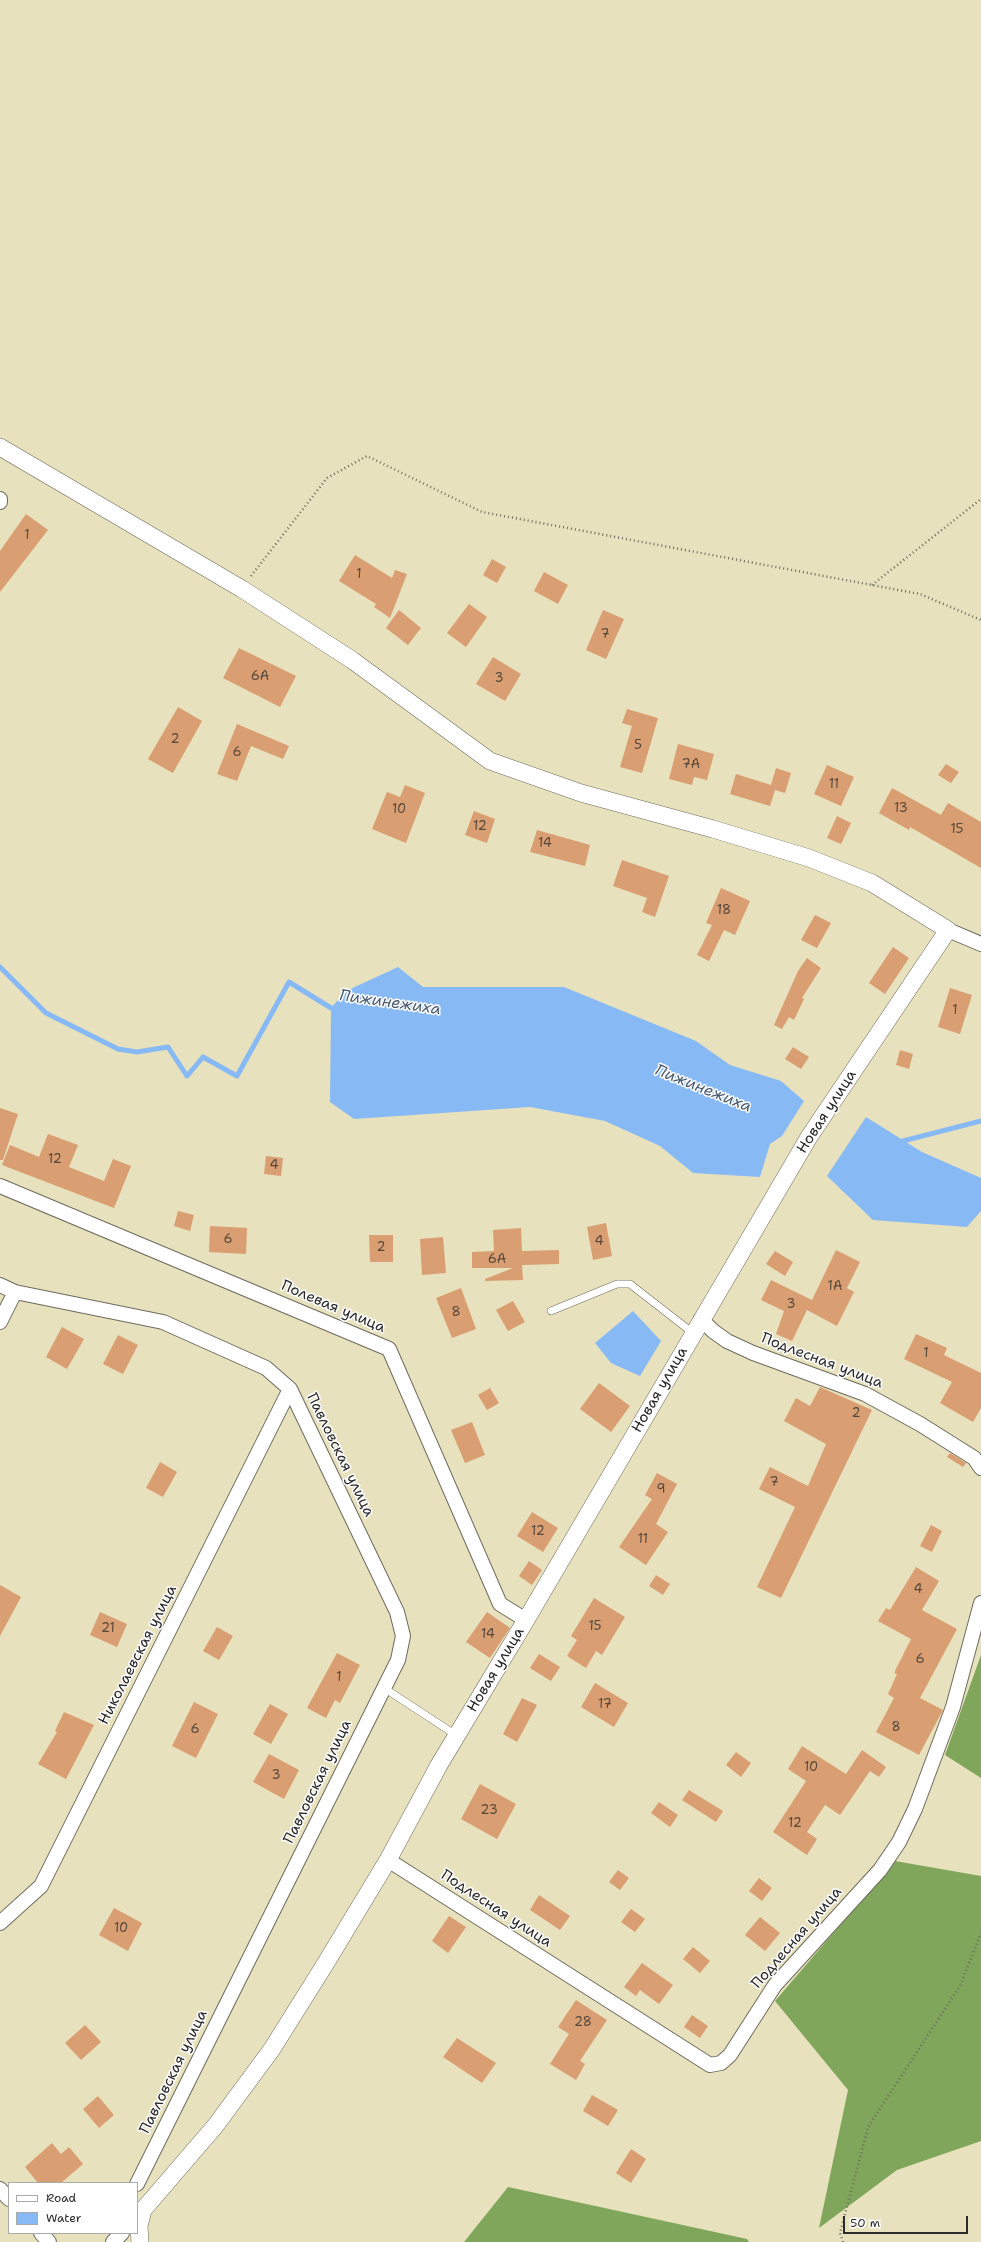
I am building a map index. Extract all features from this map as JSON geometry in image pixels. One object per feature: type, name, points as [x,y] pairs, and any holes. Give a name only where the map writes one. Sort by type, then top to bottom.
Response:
[{"type":"street","points":[[0,447],[242,589],[352,660],[490,761],[581,793],[713,829],[809,858],[872,884],[948,930],[981,944]]},
{"type":"street","name":"Новая улица","points":[[140,2213],[216,2125],[272,2049],[388,1860],[456,1735],[526,1620],[697,1326],[810,1136],[948,930]]},
{"type":"street","name":"Полевая улица","points":[[0,1186],[389,1349],[500,1604],[526,1620]]},
{"type":"street","points":[[0,1285],[15,1292],[162,1322],[266,1368],[290,1389]]},
{"type":"street","points":[[0,1322],[15,1292]]},
{"type":"street","name":"Подлесная улица","points":[[697,1326],[713,1331],[727,1341],[753,1353],[865,1394],[920,1424],[979,1460]]},
{"type":"street","name":"Павловская улица","points":[[138,2182],[398,1660],[402,1636],[397,1612],[290,1389]]},
{"type":"street","name":"Николаевская улица","points":[[0,1923],[41,1886],[290,1389]]},
{"type":"street","name":"Подлесная улица","points":[[388,1860],[710,2065],[721,2063],[730,2055],[775,1985],[880,1870],[900,1842],[915,1808],[953,1707],[981,1603]]},
{"type":"street","points":[[0,2189],[8,2198]]},
{"type":"street","points":[[140,2213],[140,2242]]},
{"type":"street","points":[[42,2234],[49,2242]]},
{"type":"street","points":[[113,2242],[121,2234]]},
{"type":"lane","points":[[551,1311],[617,1284],[630,1284],[697,1326]]},
{"type":"lane","points":[[384,1688],[456,1735]]},
{"type":"path","points":[[242,589],[327,478],[367,456],[482,512],[920,594],[981,620]]},
{"type":"path","points":[[871,585],[981,499]]},
{"type":"path","points":[[843,2242],[840,2233],[868,2127],[960,1986],[981,1933]]},
{"type":"green space","points":[[981,1655],[981,1778],[945,1755]]},
{"type":"green space","points":[[895,1861],[981,1876],[981,2141],[897,2170],[819,2228],[848,2090],[775,2001]]},
{"type":"green space","points":[[508,2187],[747,2239],[749,2242],[464,2242]]},
{"type":"water","points":[[398,967],[423,987],[564,987],[696,1041],[730,1065],[781,1081],[804,1101],[782,1136],[770,1144],[760,1177],[693,1173],[660,1146],[605,1121],[530,1107],[354,1119],[330,1102],[331,1008],[346,991]]},
{"type":"water","points":[[866,1117],[922,1152],[981,1178],[981,1211],[967,1227],[873,1220],[827,1176]]},
{"type":"water","points":[[633,1311],[661,1341],[640,1376],[611,1363],[595,1343]]},
{"type":"building","points":[[26,514],[48,530],[0,592],[0,551]]},
{"type":"building","points":[[355,555],[392,578],[395,570],[407,574],[390,618],[374,607],[376,604],[339,581]]},
{"type":"building","points":[[492,559],[506,567],[497,583],[483,575]]},
{"type":"building","points":[[544,572],[568,585],[558,604],[534,591]]},
{"type":"building","points":[[469,604],[487,617],[466,647],[447,633]]},
{"type":"building","points":[[399,610],[421,628],[408,645],[386,628]]},
{"type":"building","points":[[603,610],[624,619],[606,659],[586,650]]},
{"type":"building","points":[[239,648],[296,676],[280,707],[223,678]]},
{"type":"building","points":[[493,657],[521,674],[505,701],[476,684]]},
{"type":"building","points":[[178,707],[202,721],[173,773],[148,759]]},
{"type":"building","points":[[627,709],[658,718],[642,773],[620,767],[632,726],[622,723]]},
{"type":"building","points":[[237,724],[289,746],[283,759],[251,746],[237,781],[217,774]]},
{"type":"building","points":[[678,744],[714,754],[707,780],[694,777],[692,785],[669,779]]},
{"type":"building","points":[[946,764],[959,772],[951,783],[938,775]]},
{"type":"building","points":[[827,765],[854,777],[841,806],[814,794]]},
{"type":"building","points":[[776,768],[791,773],[785,793],[775,790],[770,806],[730,794],[736,774],[771,785]]},
{"type":"building","points":[[405,785],[425,793],[406,843],[372,829],[387,792],[400,797]]},
{"type":"building","points":[[892,788],[941,815],[948,803],[981,822],[981,868],[910,827],[909,830],[879,813]]},
{"type":"building","points":[[474,811],[495,819],[487,843],[465,835]]},
{"type":"building","points":[[837,816],[851,823],[841,844],[827,838]]},
{"type":"building","points":[[537,830],[590,845],[585,866],[530,852]]},
{"type":"building","points":[[622,860],[669,876],[655,917],[642,912],[647,898],[613,886]]},
{"type":"building","points":[[721,888],[750,901],[735,935],[724,930],[709,961],[697,955],[712,925],[706,923]]},
{"type":"building","points":[[815,915],[831,923],[817,948],[801,940]]},
{"type":"building","points":[[893,947],[909,958],[885,994],[869,983]]},
{"type":"building","points":[[807,958],[821,968],[802,998],[804,999],[794,1020],[789,1017],[782,1029],[774,1025],[798,971]]},
{"type":"building","points":[[950,988],[972,995],[960,1034],[938,1027]]},
{"type":"building","points":[[793,1047],[809,1057],[801,1069],[785,1059]]},
{"type":"building","points":[[900,1050],[913,1054],[909,1069],[896,1065]]},
{"type":"building","points":[[0,1108],[18,1114],[3,1160],[0,1160]]},
{"type":"building","points":[[48,1134],[78,1145],[69,1167],[104,1181],[113,1159],[131,1166],[114,1208],[2,1165],[10,1145],[39,1157]]},
{"type":"building","points":[[266,1156],[283,1158],[281,1176],[264,1174]]},
{"type":"building","points":[[178,1211],[194,1215],[190,1231],[174,1226]]},
{"type":"building","points":[[606,1223],[612,1256],[593,1260],[587,1227]]},
{"type":"building","points":[[210,1226],[247,1228],[246,1254],[209,1252]]},
{"type":"building","points":[[521,1228],[522,1251],[559,1250],[559,1264],[522,1265],[523,1280],[485,1281],[485,1279],[513,1268],[472,1268],[472,1252],[494,1251],[493,1230]]},
{"type":"building","points":[[369,1235],[393,1235],[393,1262],[370,1262]]},
{"type":"building","points":[[443,1237],[446,1273],[422,1275],[420,1239]]},
{"type":"building","points":[[836,1250],[860,1262],[847,1288],[854,1292],[837,1326],[807,1310],[792,1341],[776,1334],[784,1311],[761,1300],[771,1280],[812,1300]]},
{"type":"building","points":[[775,1251],[793,1262],[785,1276],[766,1264]]},
{"type":"building","points":[[461,1288],[476,1329],[452,1338],[436,1298]]},
{"type":"building","points":[[513,1301],[525,1322],[508,1331],[496,1310]]},
{"type":"building","points":[[62,1327],[84,1339],[67,1369],[46,1357]]},
{"type":"building","points":[[916,1334],[947,1348],[944,1355],[981,1373],[981,1408],[973,1422],[940,1403],[952,1382],[904,1359]]},
{"type":"building","points":[[118,1335],[138,1345],[123,1374],[103,1364]]},
{"type":"building","points":[[599,1383],[630,1406],[611,1432],[580,1409]]},
{"type":"building","points":[[820,1387],[872,1410],[781,1598],[757,1587],[795,1507],[759,1489],[770,1467],[808,1486],[826,1444],[784,1421],[796,1398],[810,1406]]},
{"type":"building","points":[[490,1388],[499,1403],[487,1410],[478,1395]]},
{"type":"building","points":[[472,1422],[485,1455],[465,1463],[451,1430]]},
{"type":"building","points":[[950,1453],[966,1463],[963,1467],[947,1457]]},
{"type":"building","points":[[160,1462],[177,1472],[163,1497],[146,1488]]},
{"type":"building","points":[[657,1473],[677,1484],[656,1524],[668,1532],[646,1565],[619,1547],[652,1499],[645,1495]]},
{"type":"building","points":[[532,1512],[558,1528],[543,1552],[517,1536]]},
{"type":"building","points":[[931,1525],[942,1531],[932,1552],[920,1546]]},
{"type":"building","points":[[529,1561],[542,1570],[532,1585],[519,1576]]},
{"type":"building","points":[[916,1567],[939,1581],[922,1610],[957,1629],[920,1698],[943,1710],[919,1755],[876,1732],[894,1698],[888,1694],[897,1674],[894,1673],[911,1639],[878,1621],[886,1608],[890,1610]]},
{"type":"building","points":[[656,1575],[670,1584],[663,1595],[649,1586]]},
{"type":"building","points":[[0,1585],[21,1597],[0,1636]]},
{"type":"building","points":[[594,1598],[625,1617],[602,1655],[596,1651],[586,1668],[567,1656],[577,1640],[571,1636]]},
{"type":"building","points":[[100,1612],[127,1624],[117,1647],[90,1635]]},
{"type":"building","points":[[487,1612],[510,1628],[490,1658],[466,1642]]},
{"type":"building","points":[[217,1627],[233,1636],[219,1660],[203,1651]]},
{"type":"building","points":[[337,1653],[360,1665],[340,1703],[335,1700],[326,1718],[307,1708]]},
{"type":"building","points":[[539,1654],[560,1667],[551,1681],[530,1668]]},
{"type":"building","points":[[595,1683],[628,1703],[614,1727],[581,1707]]},
{"type":"building","points":[[522,1698],[537,1705],[517,1742],[503,1734]]},
{"type":"building","points":[[194,1702],[218,1714],[196,1758],[172,1746]]},
{"type":"building","points":[[270,1704],[288,1714],[271,1744],[253,1734]]},
{"type":"building","points":[[64,1712],[94,1725],[66,1779],[38,1764],[57,1732],[55,1731]]},
{"type":"building","points":[[802,1746],[846,1774],[862,1750],[886,1767],[879,1777],[870,1771],[840,1815],[825,1805],[807,1832],[817,1839],[807,1855],[773,1832],[806,1781],[788,1769]]},
{"type":"building","points":[[736,1752],[751,1763],[741,1777],[726,1765]]},
{"type":"building","points":[[269,1754],[299,1770],[284,1799],[253,1782]]},
{"type":"building","points":[[480,1784],[516,1804],[497,1839],[461,1819]]},
{"type":"building","points":[[689,1790],[723,1811],[716,1822],[682,1800]]},
{"type":"building","points":[[659,1802],[678,1815],[670,1827],[651,1813]]},
{"type":"building","points":[[618,1870],[629,1878],[620,1890],[609,1882]]},
{"type":"building","points":[[759,1878],[772,1888],[762,1901],[749,1891]]},
{"type":"building","points":[[539,1895],[570,1916],[560,1930],[530,1910]]},
{"type":"building","points":[[114,1908],[142,1923],[128,1951],[99,1935]]},
{"type":"building","points":[[631,1909],[645,1919],[635,1932],[621,1922]]},
{"type":"building","points":[[449,1916],[466,1927],[448,1953],[432,1941]]},
{"type":"building","points":[[760,1917],[780,1933],[765,1951],[745,1935]]},
{"type":"building","points":[[693,1947],[710,1961],[700,1973],[683,1959]]},
{"type":"building","points":[[642,1963],[673,1985],[659,2004],[640,1990],[636,1996],[624,1987]]},
{"type":"building","points":[[576,2000],[607,2020],[580,2061],[585,2064],[576,2080],[550,2064],[569,2034],[558,2027]]},
{"type":"building","points":[[692,2015],[708,2026],[700,2038],[684,2027]]},
{"type":"building","points":[[85,2025],[101,2042],[81,2060],[65,2043]]},
{"type":"building","points":[[457,2038],[496,2063],[482,2083],[443,2057]]},
{"type":"building","points":[[592,2095],[618,2110],[608,2126],[583,2111]]},
{"type":"building","points":[[98,2096],[114,2115],[99,2128],[83,2109]]},
{"type":"building","points":[[52,2143],[61,2154],[69,2147],[83,2164],[62,2182],[37,2182],[25,2167]]},
{"type":"building","points":[[631,2149],[646,2159],[631,2183],[616,2173]]},
{"type":"waterway","name":"Пижинежиха","points":[[0,967],[46,1013],[118,1049],[137,1052],[168,1047],[187,1076],[203,1057],[237,1076],[289,982],[331,1008],[336,1008]]},
{"type":"waterway","name":"Пижинежиха","points":[[899,1142],[981,1121]]}]
